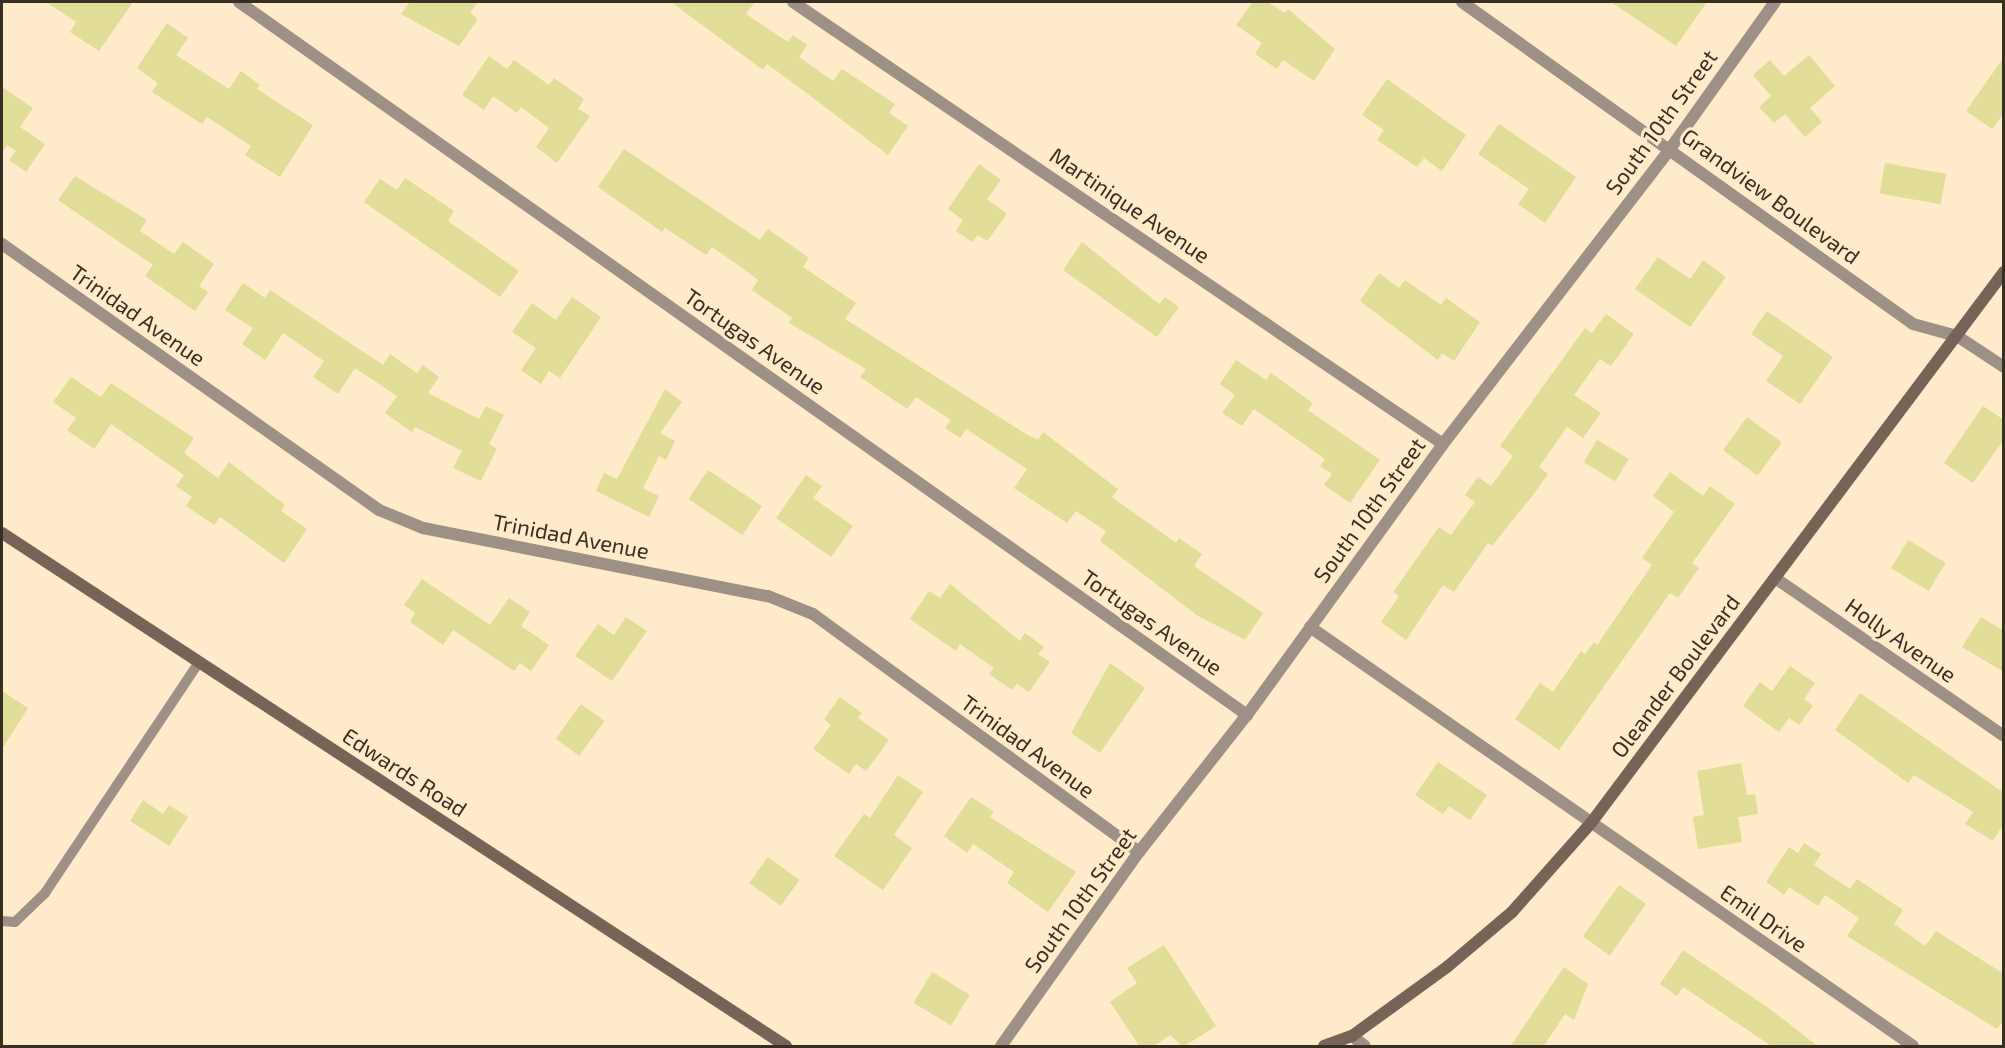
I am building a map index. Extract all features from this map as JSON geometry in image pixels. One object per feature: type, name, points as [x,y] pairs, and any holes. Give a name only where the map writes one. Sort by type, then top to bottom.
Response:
[{"type":"main road","name":"Oleander Boulevard","points":[[1324,1047],[1352,1036],[1448,967],[1512,912],[1591,823],[2004,272]]},
{"type":"main road","name":"Edwards Road","points":[[2,533],[786,1047]]},
{"type":"street","name":"Tortugas Avenue","points":[[239,2],[1247,715]]},
{"type":"street","name":"Martinique Avenue","points":[[793,2],[1443,444]]},
{"type":"street","name":"Grandview Boulevard","points":[[1462,2],[1913,324],[1957,336],[2004,368]]},
{"type":"street","name":"South 10th Street","points":[[1001,1047],[1138,852],[1247,715],[1443,444],[1670,149],[1775,2]]},
{"type":"street","name":"Trinidad Avenue","points":[[2,244],[379,510],[423,528],[768,596],[813,614],[1138,852]]},
{"type":"street","name":"Holly Avenue","points":[[1775,578],[2004,736]]},
{"type":"street","points":[[1310,627],[1591,823]]},
{"type":"street","name":"Emil Drive","points":[[1591,823],[1913,1047]]},
{"type":"street","points":[[1352,1036],[1365,1047]]},
{"type":"lane","points":[[2,921],[15,922],[45,893],[199,662]]},
{"type":"building","points":[[46,2],[133,2],[99,51],[70,32],[76,22]]},
{"type":"building","points":[[410,2],[478,2],[470,13],[478,19],[459,46],[401,14]]},
{"type":"building","points":[[671,2],[755,2],[746,14],[788,42],[793,35],[807,45],[799,57],[833,81],[842,69],[895,104],[889,113],[908,126],[888,155],[767,64],[763,70]]},
{"type":"building","points":[[1253,2],[1267,2],[1285,13],[1288,9],[1335,49],[1314,81],[1283,60],[1277,69],[1255,54],[1262,43],[1236,25]]},
{"type":"building","points":[[1611,2],[1707,2],[1676,46]]},
{"type":"building","points":[[167,23],[188,38],[176,55],[229,89],[241,71],[260,85],[257,89],[313,125],[280,177],[245,155],[251,146],[207,117],[202,124],[152,92],[158,83],[137,68]]},
{"type":"building","points":[[1809,55],[1835,86],[1810,108],[1822,122],[1805,137],[1785,114],[1774,123],[1759,107],[1771,96],[1753,75],[1770,60],[1784,76]]},
{"type":"building","points":[[489,56],[507,69],[514,60],[549,85],[554,78],[584,99],[578,109],[590,116],[557,163],[536,147],[549,128],[521,107],[517,113],[493,96],[484,110],[462,95]]},
{"type":"building","points":[[2004,57],[2004,113],[1992,129],[1966,111]]},
{"type":"building","points":[[1387,79],[1466,135],[1442,171],[1424,158],[1417,167],[1377,140],[1384,130],[1362,115]]},
{"type":"building","points":[[2,87],[33,108],[20,127],[45,144],[26,172],[9,160],[16,151],[7,145],[2,153]]},
{"type":"building","points":[[1499,124],[1576,177],[1545,223],[1518,204],[1529,189],[1478,154]]},
{"type":"building","points":[[624,149],[760,240],[768,229],[809,258],[803,267],[856,303],[845,319],[1026,434],[1038,440],[1043,432],[1118,489],[1112,497],[1176,543],[1179,538],[1202,554],[1194,566],[1263,613],[1245,640],[1198,616],[1100,541],[1106,531],[1076,511],[1067,523],[1014,488],[1027,469],[966,429],[960,438],[945,428],[951,420],[916,397],[907,409],[860,377],[866,369],[789,323],[792,318],[752,290],[758,280],[741,267],[712,247],[706,255],[665,228],[662,232],[598,187]]},
{"type":"building","points":[[1885,163],[1946,174],[1941,204],[1880,194]]},
{"type":"building","points":[[979,164],[1001,180],[987,199],[1007,214],[987,241],[978,235],[972,242],[956,231],[963,220],[948,209]]},
{"type":"building","points":[[75,176],[147,220],[140,231],[174,254],[183,242],[214,264],[199,286],[208,292],[195,311],[145,276],[153,265],[58,200]]},
{"type":"building","points":[[405,178],[454,211],[448,221],[519,271],[500,297],[364,202],[380,179],[397,190]]},
{"type":"building","points":[[1082,242],[1159,304],[1165,297],[1179,307],[1157,337],[1063,270]]},
{"type":"building","points":[[1658,257],[1690,279],[1703,260],[1726,277],[1690,327],[1635,289]]},
{"type":"building","points":[[1379,273],[1399,288],[1405,280],[1441,305],[1446,298],[1480,322],[1454,361],[1442,353],[1438,360],[1360,301]]},
{"type":"building","points":[[243,283],[265,298],[270,290],[383,365],[390,354],[417,373],[423,365],[439,377],[428,393],[479,419],[486,406],[504,415],[489,444],[497,449],[481,481],[453,468],[462,451],[415,427],[412,432],[385,413],[397,396],[355,368],[338,394],[313,377],[324,361],[283,333],[265,360],[242,344],[253,328],[225,310]]},
{"type":"building","points":[[572,297],[601,317],[560,378],[549,371],[541,384],[521,370],[536,348],[512,332],[532,303],[556,320]]},
{"type":"building","points":[[1767,311],[1833,357],[1800,404],[1766,381],[1783,356],[1751,334]]},
{"type":"building","points":[[1606,314],[1634,334],[1611,366],[1600,359],[1574,395],[1601,413],[1583,438],[1567,427],[1539,467],[1548,474],[1533,495],[1492,546],[1488,543],[1454,592],[1443,585],[1406,640],[1381,622],[1399,596],[1393,592],[1439,527],[1451,535],[1475,502],[1465,495],[1478,477],[1491,486],[1513,456],[1500,446],[1585,328],[1592,333]]},
{"type":"building","points":[[1236,360],[1266,380],[1271,373],[1313,403],[1308,410],[1380,460],[1350,503],[1324,485],[1332,474],[1320,466],[1325,459],[1254,409],[1242,426],[1222,413],[1235,395],[1220,384]]},
{"type":"building","points":[[71,377],[101,397],[111,383],[194,438],[184,453],[218,478],[229,462],[285,505],[281,511],[307,529],[284,563],[220,517],[214,525],[186,506],[192,497],[176,486],[184,475],[111,424],[94,449],[67,430],[76,418],[53,402]]},
{"type":"building","points":[[665,389],[682,402],[660,433],[675,441],[666,460],[659,456],[643,488],[659,496],[649,517],[596,491],[604,473],[617,479]]},
{"type":"building","points":[[1983,406],[2004,420],[2004,439],[1973,483],[1944,463]]},
{"type":"building","points":[[1747,417],[1782,442],[1758,475],[1723,450]]},
{"type":"building","points":[[1597,440],[1629,459],[1615,481],[1584,462]]},
{"type":"building","points":[[708,470],[762,506],[742,535],[688,499]]},
{"type":"building","points":[[1670,472],[1703,496],[1710,486],[1735,504],[1692,563],[1699,568],[1678,598],[1670,593],[1559,750],[1515,719],[1540,683],[1553,692],[1581,651],[1585,654],[1594,642],[1597,645],[1652,565],[1642,558],[1674,512],[1653,496]]},
{"type":"building","points":[[806,475],[822,486],[813,498],[853,526],[831,557],[776,518]]},
{"type":"building","points":[[1908,540],[1946,563],[1929,591],[1891,568]]},
{"type":"building","points":[[422,579],[490,625],[509,598],[530,612],[521,626],[549,645],[531,671],[520,663],[514,671],[453,630],[443,645],[410,622],[415,613],[404,605]]},
{"type":"building","points":[[950,584],[1020,641],[1025,633],[1044,647],[1038,654],[1050,662],[1029,692],[1017,684],[1012,690],[989,674],[994,668],[960,644],[956,651],[910,619],[929,591],[940,598]]},
{"type":"building","points":[[626,617],[647,631],[612,681],[575,656],[598,624],[614,635]]},
{"type":"building","points":[[1981,617],[2004,631],[2004,672],[1962,647]]},
{"type":"building","points":[[1110,663],[1145,688],[1100,753],[1071,733]]},
{"type":"building","points":[[1790,666],[1815,683],[1804,699],[1813,706],[1799,725],[1789,718],[1779,732],[1743,706],[1760,682],[1772,691]]},
{"type":"building","points":[[2,691],[28,708],[2,749]]},
{"type":"building","points":[[1860,693],[2004,793],[2004,823],[1993,841],[1965,824],[1973,812],[1914,775],[1908,783],[1835,730]]},
{"type":"building","points":[[840,697],[862,713],[858,718],[889,740],[866,771],[856,764],[849,774],[813,749],[831,725],[824,719]]},
{"type":"building","points":[[581,704],[604,721],[579,756],[556,739]]},
{"type":"building","points":[[1438,762],[1487,795],[1470,820],[1449,806],[1443,814],[1415,795]]},
{"type":"building","points":[[1741,763],[1747,795],[1755,794],[1758,814],[1738,817],[1742,842],[1698,849],[1693,817],[1704,815],[1697,771]]},
{"type":"building","points":[[898,775],[923,792],[894,835],[912,848],[883,890],[834,856],[864,814],[870,818]]},
{"type":"building","points":[[971,797],[994,812],[990,817],[1076,872],[1048,912],[1007,883],[1014,872],[973,844],[967,853],[944,836]]},
{"type":"building","points":[[143,800],[163,814],[169,805],[188,817],[169,846],[130,821]]},
{"type":"building","points":[[1804,843],[1821,854],[1814,865],[1850,889],[1857,879],[1903,910],[1894,924],[1925,946],[1936,931],[2004,974],[2004,1020],[1997,1029],[1847,936],[1859,918],[1825,895],[1818,906],[1789,887],[1784,895],[1766,882],[1789,847],[1798,853]]},
{"type":"building","points":[[768,857],[800,880],[781,906],[749,883]]},
{"type":"building","points":[[1619,885],[1646,904],[1610,956],[1583,937]]},
{"type":"building","points":[[1164,945],[1216,1026],[1183,1047],[1170,1035],[1152,1047],[1140,1047],[1110,1002],[1137,983],[1127,968]]},
{"type":"building","points":[[1683,950],[1770,1009],[1819,1047],[1773,1047],[1683,987],[1677,996],[1660,984]]},
{"type":"building","points":[[1564,967],[1588,984],[1574,1020],[1565,1014],[1543,1047],[1510,1047]]},
{"type":"building","points":[[932,972],[970,995],[951,1026],[913,1003]]}]
